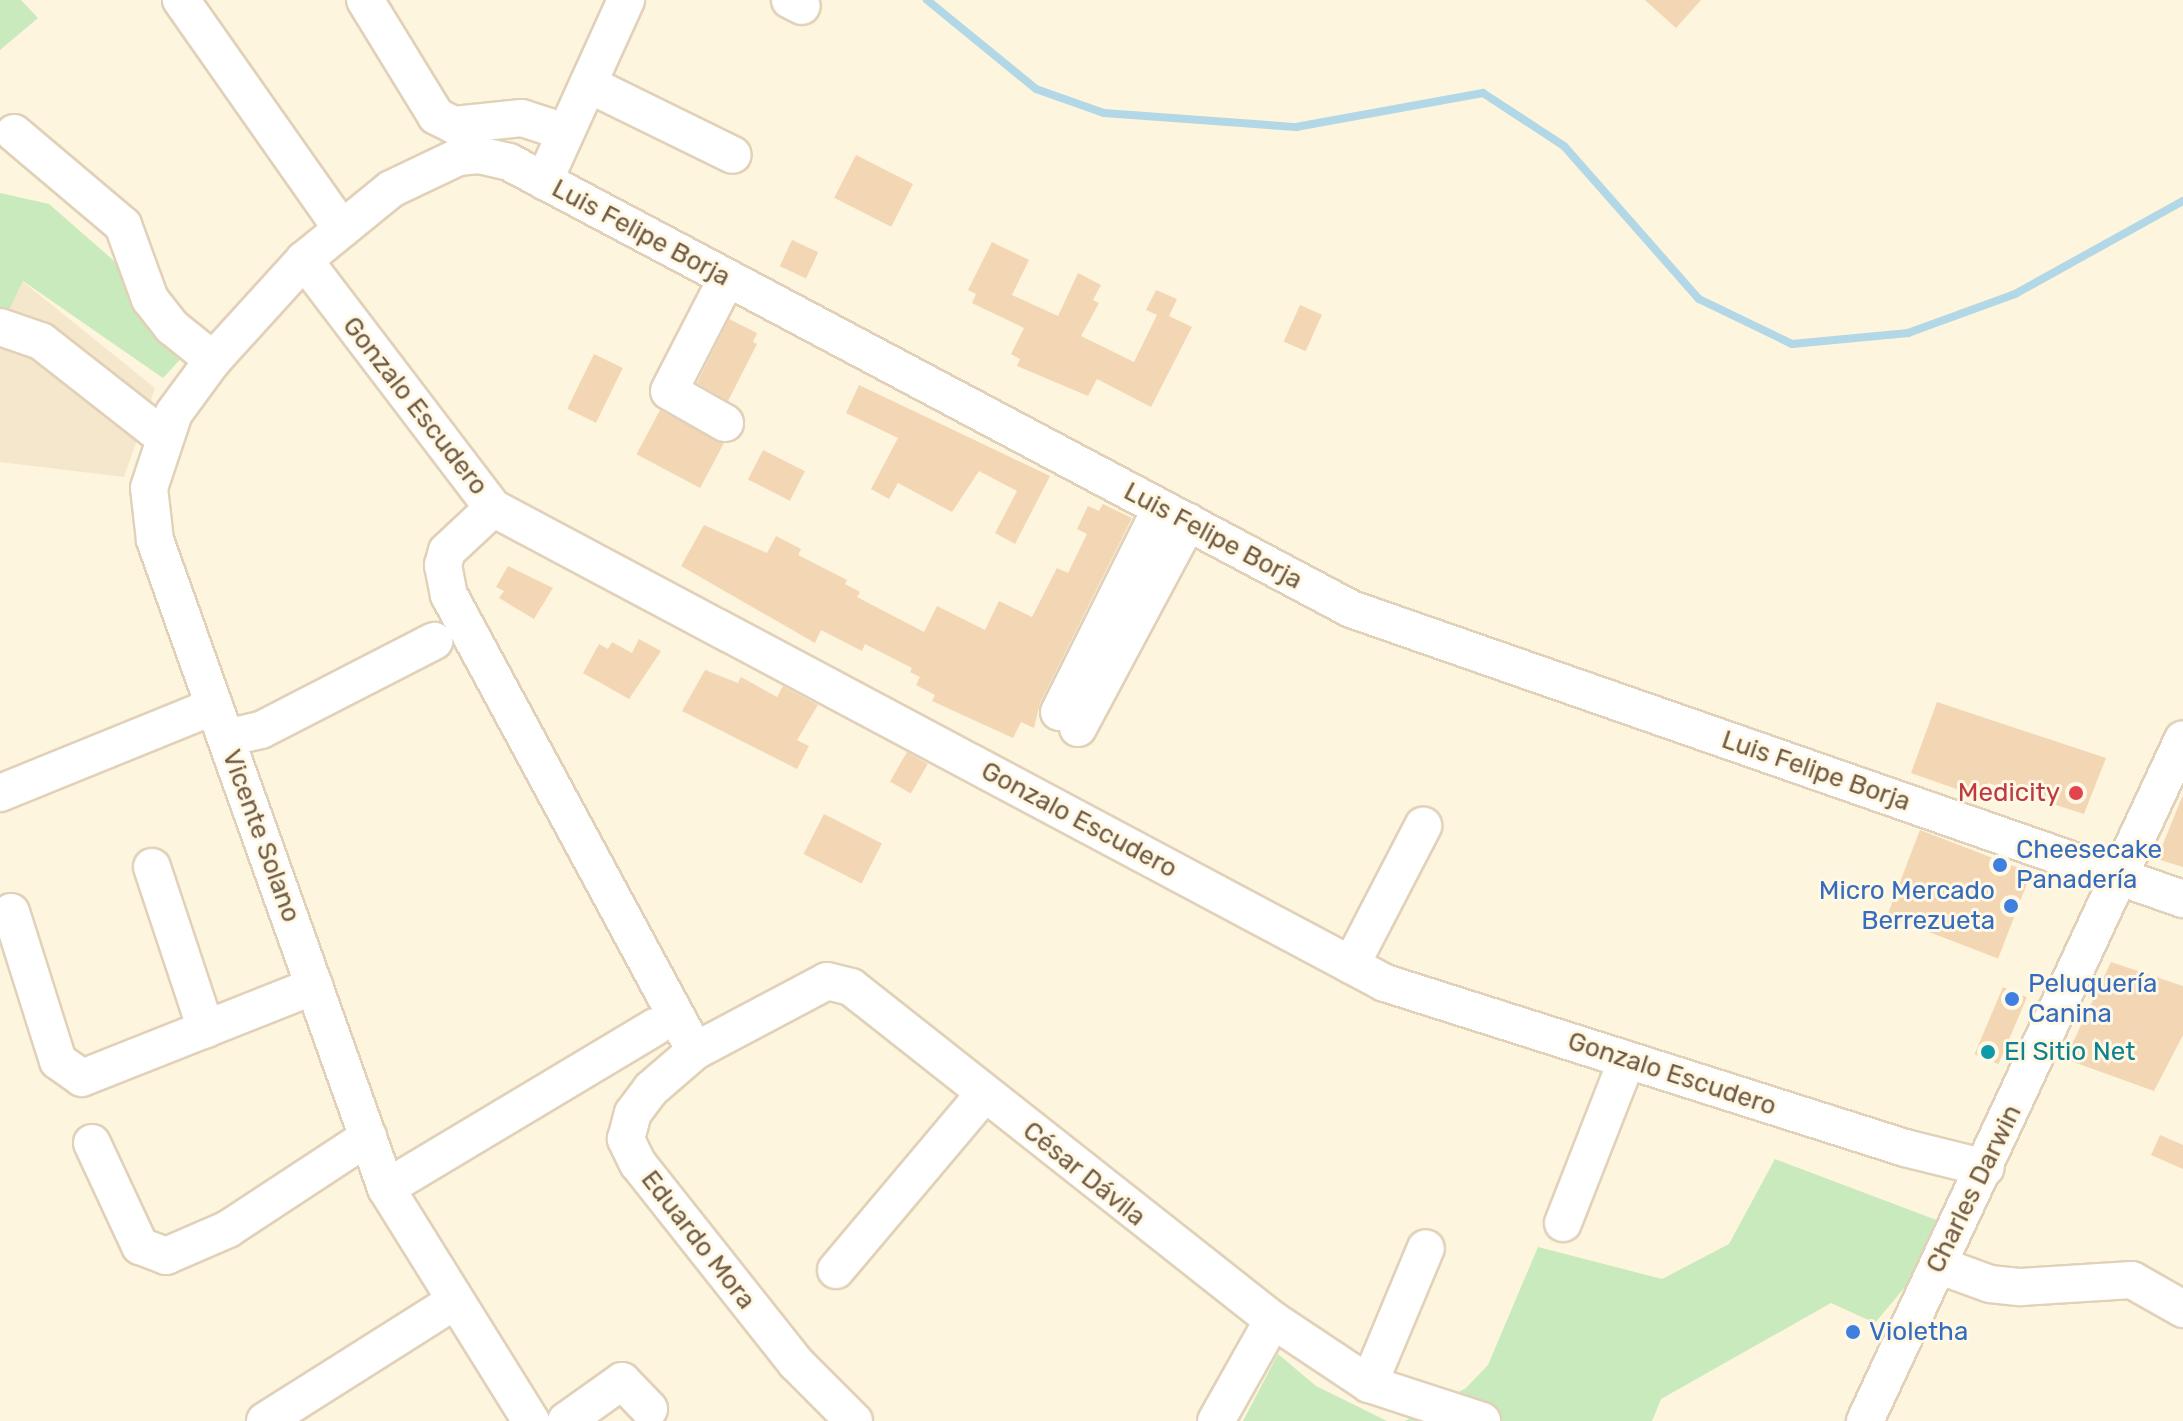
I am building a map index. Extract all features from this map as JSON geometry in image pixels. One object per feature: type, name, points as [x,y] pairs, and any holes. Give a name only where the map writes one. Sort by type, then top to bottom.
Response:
[{"type":"street","points":[[181,0],[342,229]]},
{"type":"street","points":[[365,0],[436,116],[454,125],[522,118],[565,132]]},
{"type":"street","points":[[544,181],[626,0]]},
{"type":"street","points":[[588,84],[733,155]]},
{"type":"street","points":[[14,133],[123,225],[150,299],[172,327],[213,360]]},
{"type":"street","name":"Luis Felipe Borja","points":[[304,260],[391,189],[458,157],[479,155],[509,162],[1351,609],[2183,899]]},
{"type":"street","name":"Vicente Solano","points":[[304,260],[213,360],[162,436],[149,488],[155,540],[386,1188],[453,1302],[531,1421]]},
{"type":"street","name":"Gonzalo Escudero","points":[[304,260],[493,508],[1385,983],[1986,1168]]},
{"type":"street","points":[[725,423],[669,391],[727,278]]},
{"type":"street","points":[[0,327],[41,341],[162,436]]},
{"type":"street","points":[[493,508],[447,551],[443,565],[449,595],[695,1051]]},
{"type":"street","points":[[1068,720],[1174,515]]},
{"type":"street","points":[[0,793],[220,722],[271,725],[434,641]]},
{"type":"street","name":"Charles Darwin","points":[[1865,1421],[1986,1168],[2183,739]]},
{"type":"street","points":[[1351,965],[1423,826]]},
{"type":"street","points":[[152,867],[206,1029]]},
{"type":"street","points":[[11,912],[58,1061],[82,1078],[314,986]]},
{"type":"street","name":"César Dávila","points":[[695,1051],[827,981],[851,987],[1273,1320],[1369,1384],[1482,1421]]},
{"type":"street","points":[[386,1188],[655,1027]]},
{"type":"street","name":"Eduardo Mora","points":[[695,1051],[633,1113],[626,1139],[630,1152],[796,1363],[854,1421]]},
{"type":"street","points":[[1563,1223],[1627,1060]]},
{"type":"street","points":[[836,1270],[984,1094]]},
{"type":"street","points":[[92,1143],[140,1246],[166,1256],[228,1229],[368,1137]]},
{"type":"street","points":[[1369,1384],[1426,1248]]},
{"type":"street","points":[[1938,1265],[1990,1284],[2021,1287],[2132,1280],[2183,1309]]},
{"type":"street","points":[[265,1421],[453,1302]]},
{"type":"street","points":[[1216,1421],[1273,1320]]},
{"type":"street","points":[[566,1421],[622,1381],[649,1409]]},
{"type":"shaded area","points":[[0,275],[22,281],[155,388],[124,477],[0,462]]},
{"type":"green space","points":[[0,0],[21,0],[38,18],[0,50]]},
{"type":"green space","points":[[0,193],[49,204],[201,337],[163,378],[23,281],[7,314],[0,314]]},
{"type":"green space","points":[[1775,1159],[1955,1227],[1875,1323],[1831,1303],[1661,1399],[1652,1421],[1405,1421],[1466,1388],[1488,1365],[1538,1247],[1662,1279],[1729,1244]]},
{"type":"green space","points":[[1278,1354],[1316,1386],[1387,1421],[1243,1421]]},
{"type":"building","points":[[1645,0],[1701,0],[1676,28]]},
{"type":"building","points":[[856,155],[913,184],[891,227],[834,198]]},
{"type":"building","points":[[792,240],[818,252],[806,279],[780,266]]},
{"type":"building","points":[[992,242],[1029,260],[1012,295],[1058,316],[1078,273],[1101,285],[1093,300],[1099,303],[1081,336],[1134,362],[1157,315],[1146,310],[1156,290],[1177,299],[1169,316],[1192,327],[1151,407],[1097,379],[1088,396],[1017,366],[1020,359],[1011,354],[1024,328],[972,303],[976,294],[968,290]]},
{"type":"building","points":[[1300,305],[1322,315],[1306,351],[1284,342]]},
{"type":"building","points":[[729,319],[757,333],[753,342],[757,344],[728,401],[697,383]]},
{"type":"building","points":[[594,354],[623,368],[596,423],[567,409]]},
{"type":"building","points":[[859,385],[1050,476],[1015,544],[995,533],[1017,491],[979,471],[952,512],[898,483],[889,499],[871,489],[898,438],[846,413]]},
{"type":"building","points":[[660,410],[724,444],[700,488],[637,454]]},
{"type":"building","points":[[763,450],[805,471],[790,501],[748,479]]},
{"type":"building","points":[[1103,504],[1132,518],[1040,703],[1034,728],[1021,722],[1013,738],[932,701],[935,695],[916,685],[920,677],[910,672],[912,668],[865,644],[862,651],[821,630],[815,643],[681,566],[704,525],[767,553],[776,536],[801,549],[798,555],[847,580],[845,584],[860,592],[857,597],[924,632],[937,606],[985,630],[999,601],[1032,617],[1057,568],[1068,573],[1087,534],[1077,529],[1088,506],[1099,511]]},
{"type":"building","points":[[508,566],[553,588],[534,619],[499,598],[504,591],[496,587]]},
{"type":"building","points":[[639,639],[661,651],[629,699],[583,673],[599,644],[608,649],[612,642],[632,653]]},
{"type":"building","points":[[705,670],[738,683],[741,677],[777,697],[783,686],[818,705],[797,740],[809,746],[797,769],[682,711]]},
{"type":"building","points":[[1937,702],[2106,758],[2084,814],[1988,783],[1985,799],[1911,773]]},
{"type":"building","points":[[907,752],[928,764],[911,793],[890,781]]},
{"type":"building","points":[[2183,797],[2183,867],[2157,859]]},
{"type":"building","points":[[824,814],[882,844],[861,884],[804,854]]},
{"type":"building","points":[[1920,830],[2031,873],[1998,959],[1887,916]]},
{"type":"building","points":[[2111,962],[2183,986],[2183,1035],[2154,1091],[2065,1059]]},
{"type":"building","points":[[2003,987],[2027,997],[1998,1064],[1974,1054]]},
{"type":"building","points":[[2160,1135],[2183,1145],[2183,1169],[2151,1155]]},
{"type":"waterway","points":[[927,0],[1036,89],[1104,113],[1296,127],[1483,93],[1564,146],[1699,299],[1792,344],[1908,333],[2015,294],[2183,201]]},
{"type":"place","name":"Medicity","points":[[2076,793]]},
{"type":"place","name":"Cheesecake Panadería","points":[[2000,865]]},
{"type":"place","name":"Micro Mercado Berrezueta","points":[[2011,906]]},
{"type":"place","name":"Peluquería Canina","points":[[2012,999]]},
{"type":"place","name":"El Sitio Net","points":[[1988,1052]]},
{"type":"place","name":"Violetha","points":[[1853,1332]]}]
